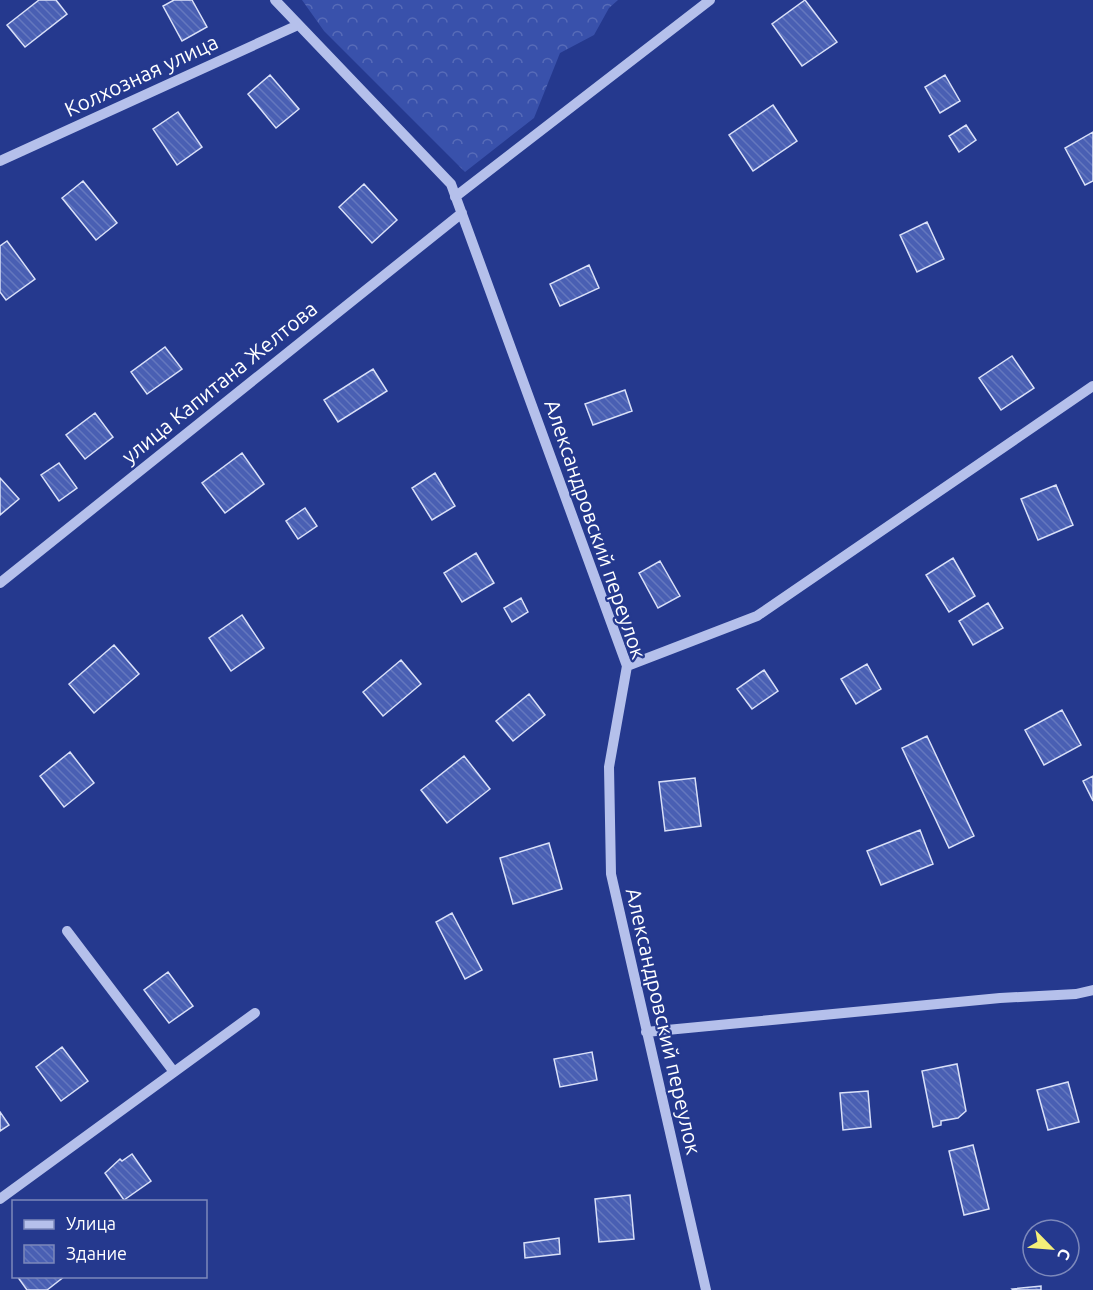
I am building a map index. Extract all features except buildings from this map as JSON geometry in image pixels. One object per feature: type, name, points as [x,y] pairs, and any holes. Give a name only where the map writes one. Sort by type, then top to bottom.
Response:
[{"type":"street","name":"Александровский переулок","points":[[275,0],[451,184],[627,666],[609,766],[611,873],[706,1290]]},
{"type":"street","points":[[455,197],[710,0]]},
{"type":"street","name":"Колхозная улица","points":[[0,161],[298,25]]},
{"type":"street","name":"улица Капитана Желтова","points":[[0,583],[462,213]]},
{"type":"street","points":[[627,666],[757,616],[1093,386]]},
{"type":"street","points":[[67,931],[174,1072]]},
{"type":"street","points":[[646,1032],[1000,998],[1076,994],[1093,990]]},
{"type":"street","points":[[0,1199],[255,1013]]},
{"type":"green space","points":[[302,0],[618,0],[609,8],[594,35],[560,53],[534,118],[465,172],[324,31]]}]
